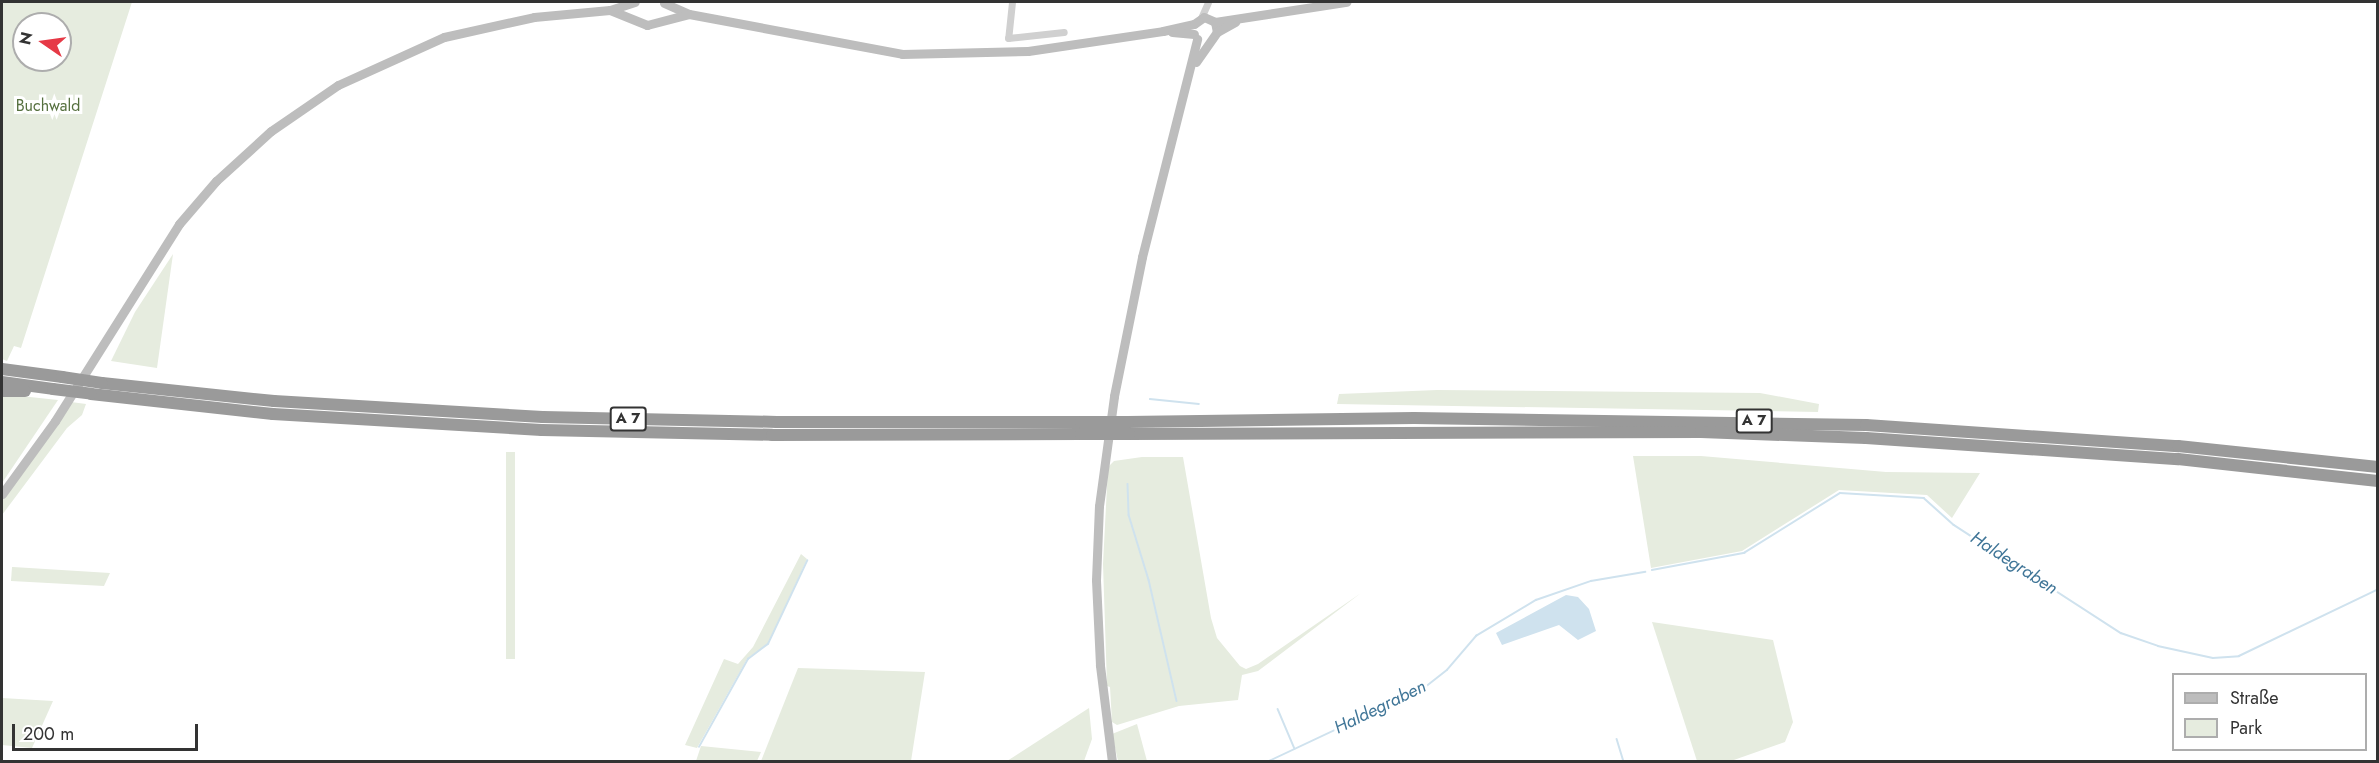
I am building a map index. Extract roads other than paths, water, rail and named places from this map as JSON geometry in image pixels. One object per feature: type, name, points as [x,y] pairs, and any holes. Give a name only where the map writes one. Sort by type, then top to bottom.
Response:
[{"type":"highway","points":[[2,363],[34,374]]},
{"type":"highway","name":"A 7","points":[[2,369],[274,401],[543,417],[1081,428],[1843,437],[2178,459],[2378,481]]},
{"type":"highway","name":"A 7","points":[[2,382],[273,414],[531,429],[772,435],[1081,428]]},
{"type":"highway","points":[[2,391],[53,389]]},
{"type":"highway","name":"A 7","points":[[1129,428],[1414,418],[1842,424],[2178,446],[2378,467]]},
{"type":"main road","points":[[2,494],[55,421],[179,224],[216,181],[271,131],[338,85],[444,37],[534,17],[610,10],[636,2],[637,18]]},
{"type":"main road","points":[[660,21],[665,13],[664,2]]},
{"type":"main road","points":[[664,2],[689,14],[864,48],[928,55],[1028,51],[1196,29],[1346,2]]},
{"type":"main road","points":[[610,10],[637,18],[647,25],[689,14]]},
{"type":"main road","points":[[1189,75],[1209,41],[1215,24]]},
{"type":"main road","points":[[1196,29],[1209,41]]},
{"type":"main road","points":[[1112,762],[1101,675],[1096,580],[1100,506],[1114,396],[1171,134],[1189,75],[1196,29]]},
{"type":"street","points":[[1012,2],[1008,38],[1064,32]]},
{"type":"street","points":[[1209,2],[1215,24]]},
{"type":"street","points":[[1196,29],[1209,2]]},
{"type":"water","points":[[1566,595],[1578,597],[1589,609],[1596,631],[1578,640],[1559,625],[1502,645],[1496,633]]},
{"type":"waterway","points":[[1150,399],[1199,404]]},
{"type":"waterway","points":[[1128,484],[1129,515],[1149,580],[1177,701]]},
{"type":"waterway","name":"Haldegraben","points":[[1652,570],[1744,553],[1840,493],[1924,498],[1954,525],[2121,633],[2158,646],[2213,658],[2239,656],[2377,590]]},
{"type":"waterway","points":[[699,747],[748,659],[768,644],[807,561]]},
{"type":"waterway","name":"Haldegraben","points":[[1267,762],[1424,688],[1447,670],[1476,636],[1536,600],[1591,581],[1645,572]]},
{"type":"waterway","points":[[1278,709],[1295,749]]},
{"type":"waterway","points":[[1617,739],[1624,762]]},
{"type":"park label","name":"Buchwald","points":[[48,106]]}]
